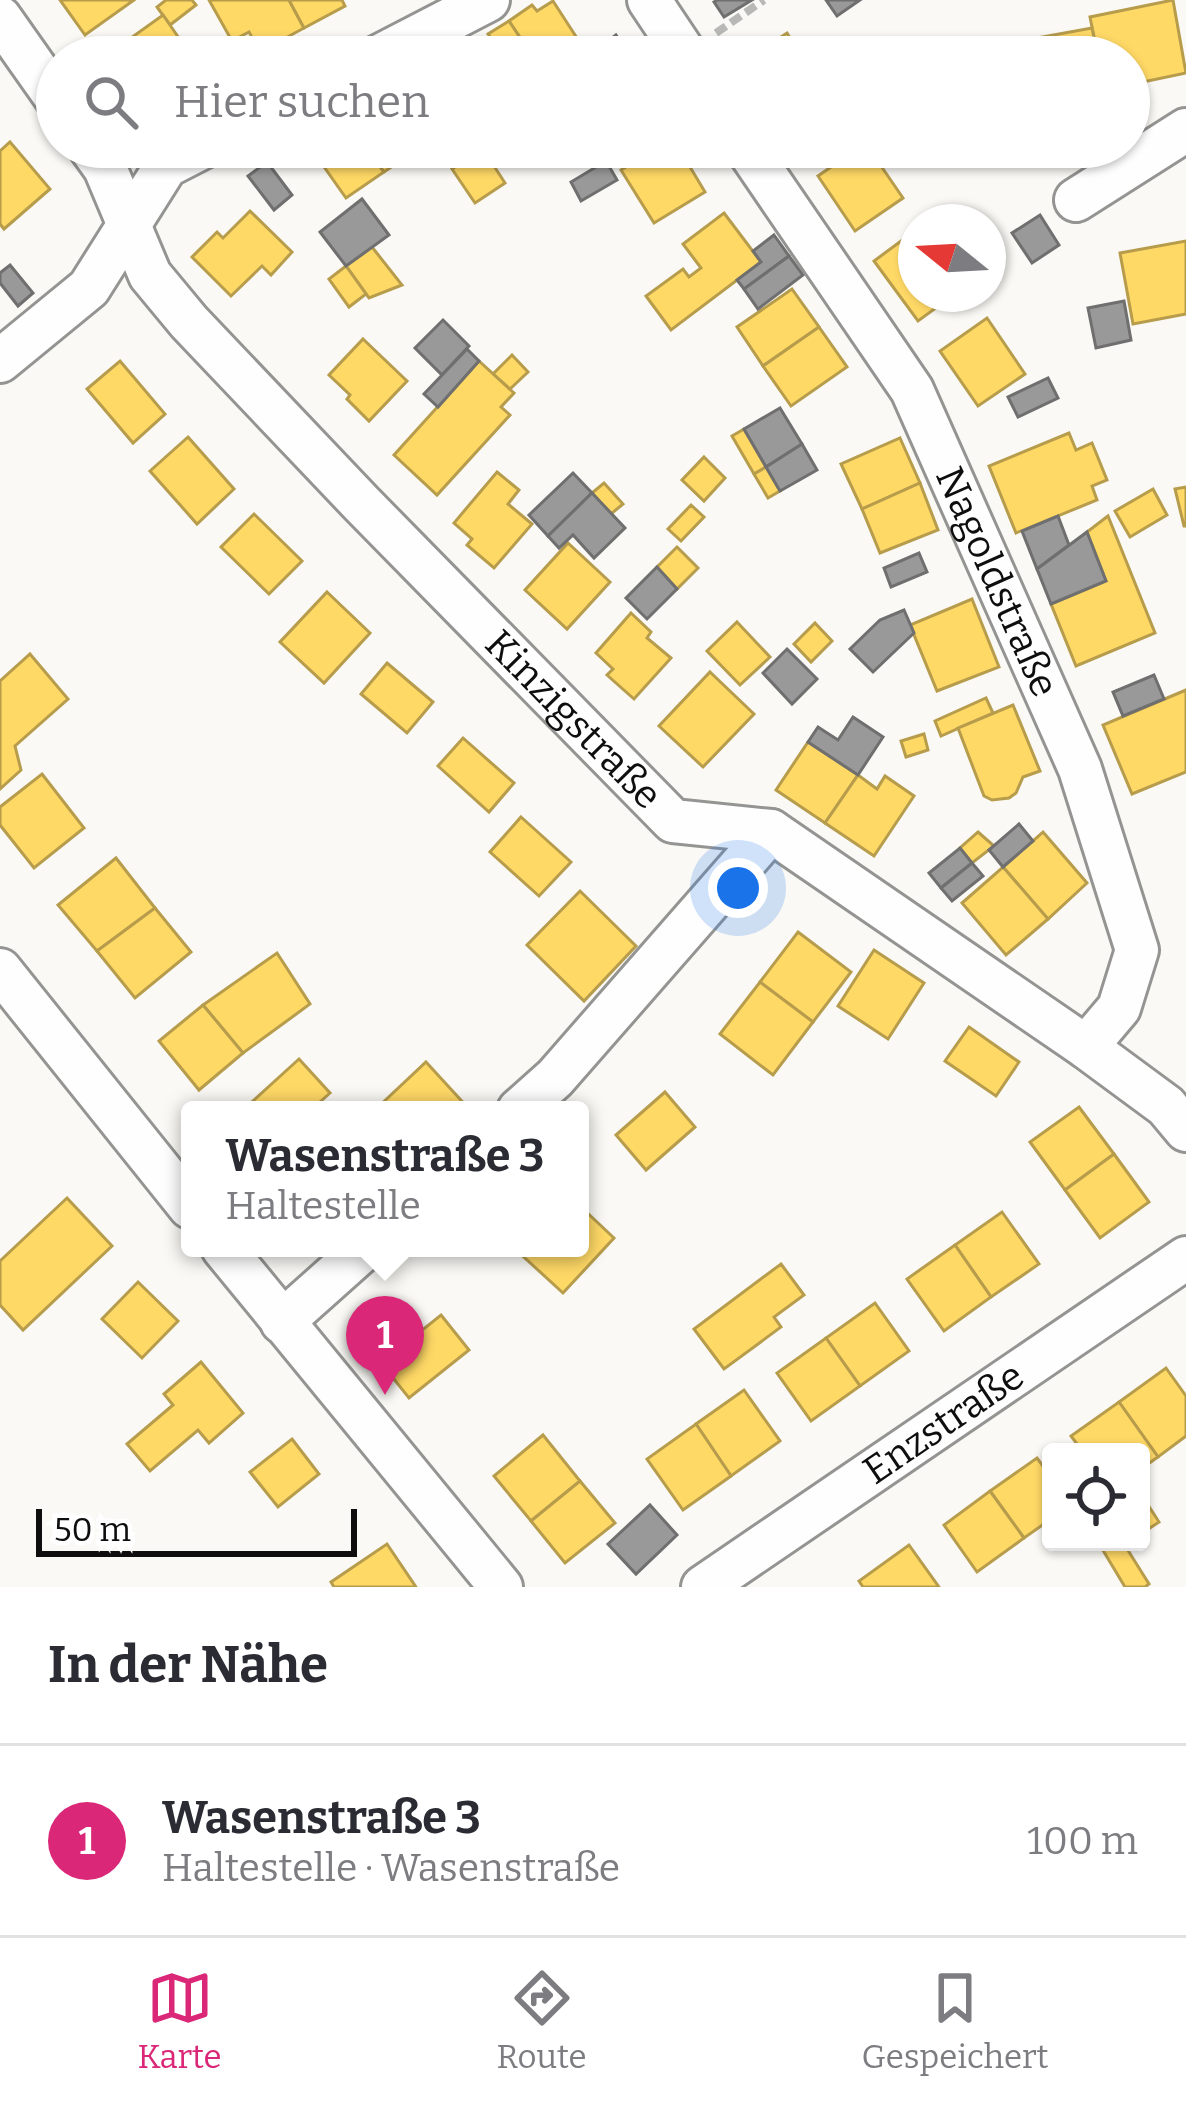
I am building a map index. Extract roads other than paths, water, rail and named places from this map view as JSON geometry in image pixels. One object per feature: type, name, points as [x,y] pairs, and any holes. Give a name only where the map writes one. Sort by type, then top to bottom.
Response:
[{"type":"street","points":[[418,36],[488,0]]},
{"type":"street","points":[[649,0],[685,36]]},
{"type":"street","points":[[0,18],[36,69]]},
{"type":"street","points":[[1150,153],[1186,130]]},
{"type":"street","name":"Kinzigstraße","points":[[105,168],[151,275],[189,322],[673,820],[771,831],[1086,1047],[1166,1106],[1186,1130]]},
{"type":"street","points":[[0,361],[89,287],[165,168]]},
{"type":"street","name":"Nagoldstraße","points":[[760,168],[912,390],[1079,769],[1137,950],[1119,1008],[1086,1047]]},
{"type":"street","points":[[1076,200],[1126,168]]},
{"type":"street","points":[[529,1101],[555,1078],[771,831]]},
{"type":"street","points":[[8,998],[181,1197]]},
{"type":"street","points":[[230,1257],[501,1587]]},
{"type":"street","points":[[282,1322],[355,1257]]},
{"type":"street","name":"Enzstraße","points":[[703,1587],[1186,1258]]},
{"type":"place","name":"Wasenstraße 3","points":[[385,1395]]}]
